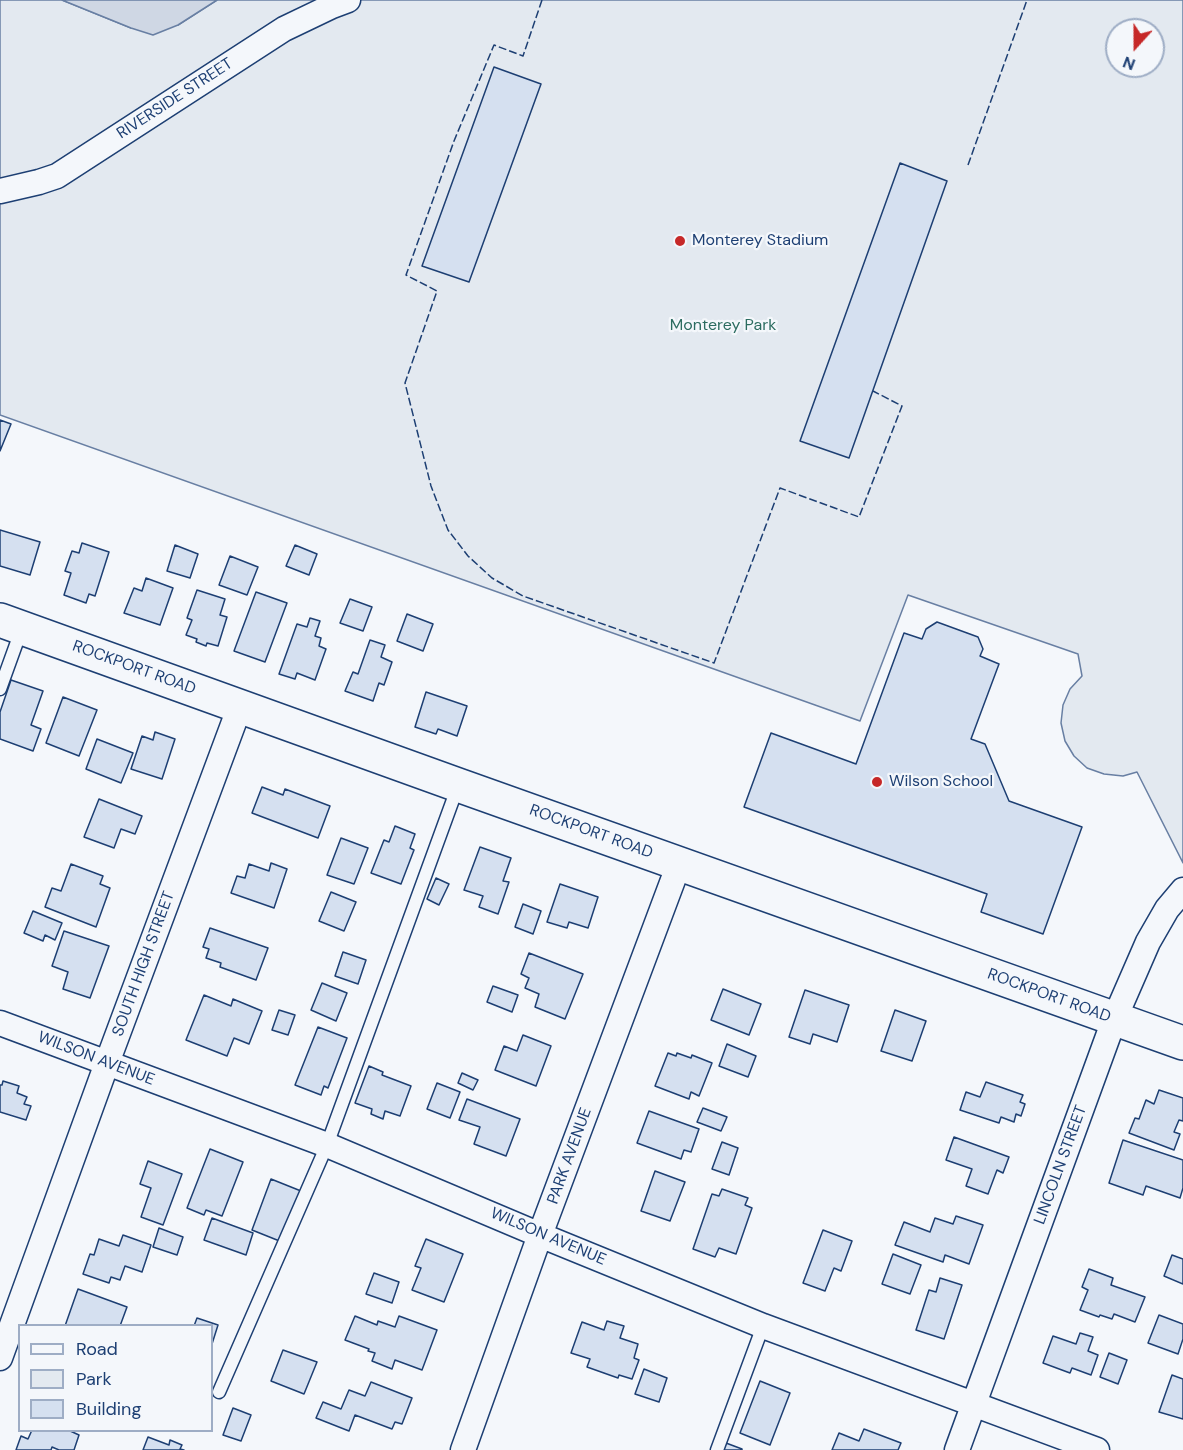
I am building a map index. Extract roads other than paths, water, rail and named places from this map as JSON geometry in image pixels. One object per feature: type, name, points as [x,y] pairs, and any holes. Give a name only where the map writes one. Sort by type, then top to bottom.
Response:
[{"type":"street","name":"RIVERSIDE STREET","points":[[0,191],[57,176],[284,29],[348,0]]},
{"type":"street","name":"ROCKPORT ROAD","points":[[11,624],[1183,1043]]},
{"type":"street","name":"SOUTH HIGH STREET","points":[[0,1358],[240,706]]},
{"type":"street","name":"PARK AVENUE","points":[[463,1450],[540,1235],[679,864]]},
{"type":"street","name":"LINCOLN STREET","points":[[957,1450],[1114,1020],[1148,942],[1167,909],[1183,890]]},
{"type":"street","name":"WILSON AVENUE","points":[[0,1023],[327,1145],[763,1326],[1097,1450]]},
{"type":"lane","points":[[0,689],[11,624]]},
{"type":"lane","points":[[219,1392],[327,1145],[458,785]]},
{"type":"lane","points":[[717,1450],[763,1326]]},
{"type":"place","name":"Monterey Stadium","points":[[680,241]]},
{"type":"place","name":"Wilson School","points":[[877,782]]},
{"type":"park label","name":"Monterey Park","points":[[723,326]]}]
